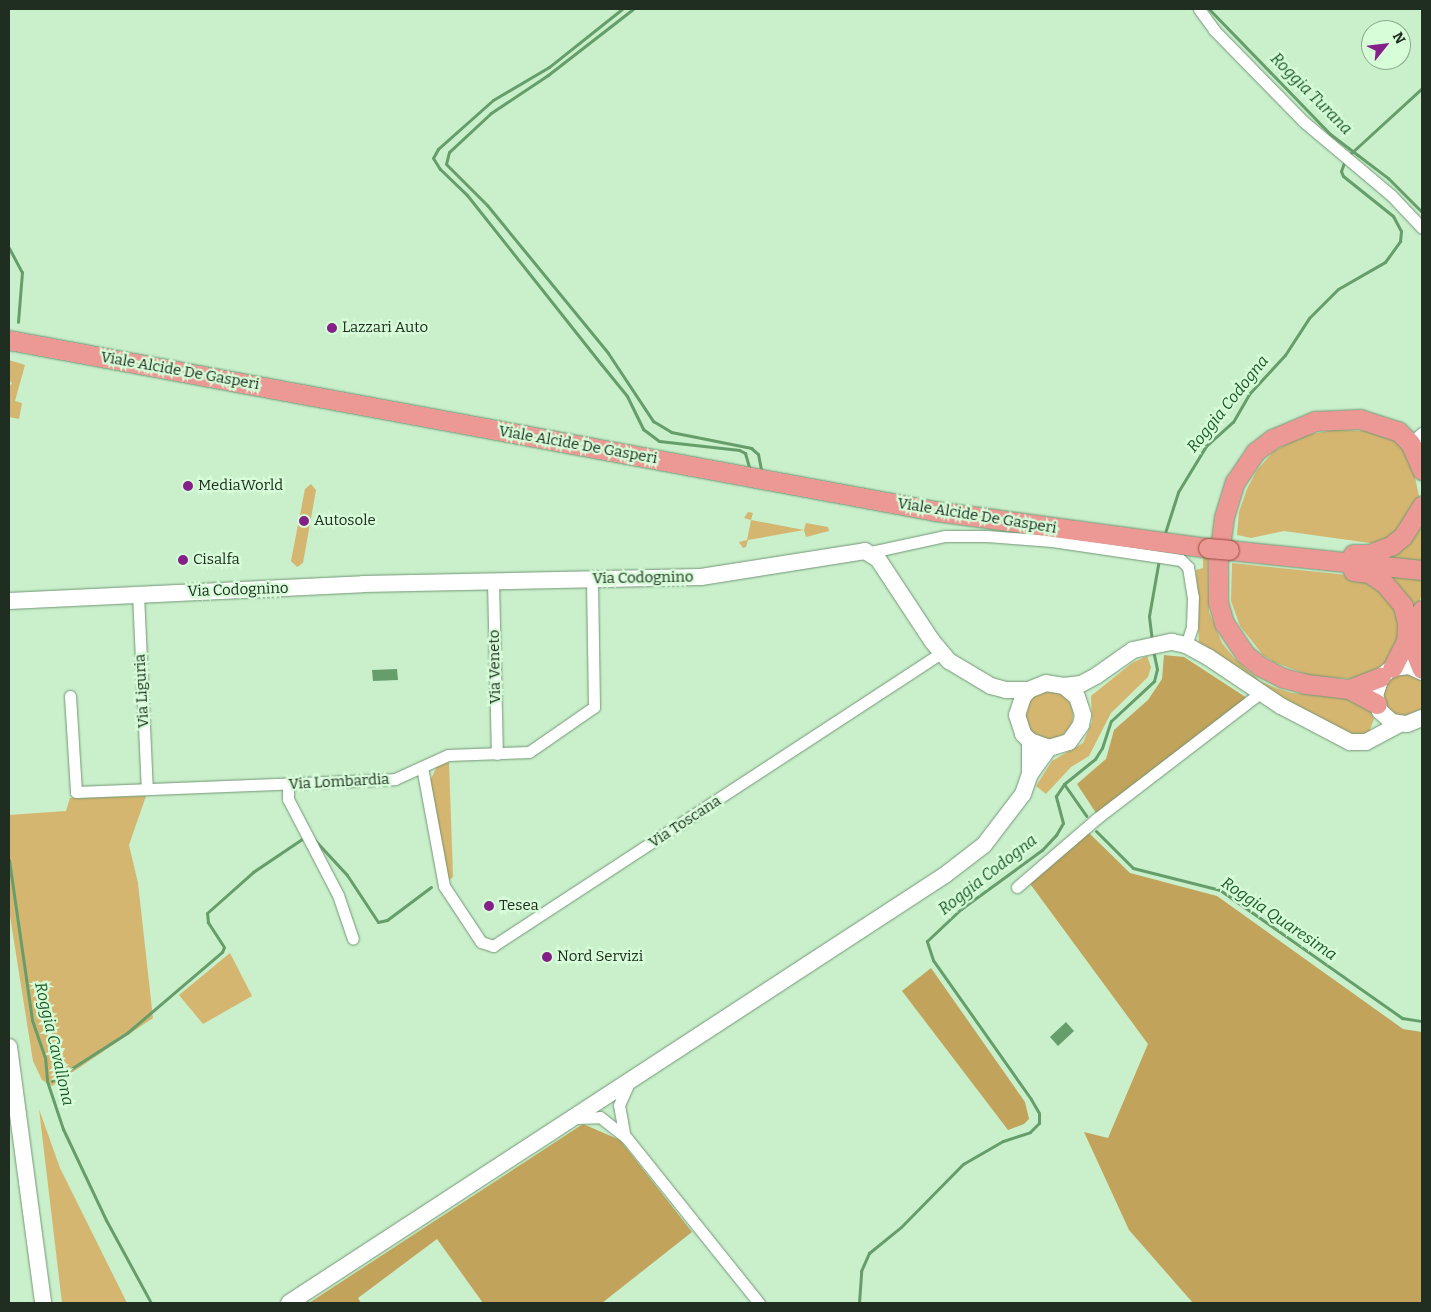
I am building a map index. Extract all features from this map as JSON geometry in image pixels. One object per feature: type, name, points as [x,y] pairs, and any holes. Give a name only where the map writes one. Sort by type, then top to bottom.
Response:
[{"type":"main road","points":[[9,331],[37,345]]},
{"type":"main road","name":"Viale Alcide De Gasperi","points":[[9,340],[935,511],[1147,548],[1179,551],[1208,548],[1422,570]]},
{"type":"main road","points":[[9,346],[37,345]]},
{"type":"main road","points":[[1400,724],[1349,689],[1306,684],[1283,678],[1261,667],[1234,640],[1224,623],[1218,602],[1220,538],[1229,498],[1240,472],[1256,452],[1272,439],[1315,421],[1360,420],[1383,424],[1416,438],[1422,470]]},
{"type":"main road","points":[[1319,559],[1341,554],[1369,554],[1392,545],[1404,536],[1422,505]]},
{"type":"main road","points":[[871,552],[941,653],[960,669],[991,686],[1006,690],[1030,690]]},
{"type":"main road","name":"Via Codognino","points":[[9,600],[494,581],[701,577],[871,552]]},
{"type":"main road","points":[[1319,559],[1340,569],[1369,573],[1384,583],[1403,606],[1407,624],[1406,641],[1375,695],[1379,708],[1378,726],[1369,740]]},
{"type":"main road","points":[[1422,610],[1415,622],[1413,636],[1414,652],[1422,671]]},
{"type":"main road","points":[[1017,715],[1023,697],[1030,690],[1046,683],[1064,686],[1081,684],[1096,676],[1121,656],[1144,646],[1162,642],[1186,645],[1260,693],[1345,740],[1356,744],[1369,740],[1400,724],[1422,718]]},
{"type":"main road","points":[[1349,689],[1409,666],[1422,671]]},
{"type":"main road","points":[[991,686],[1017,715],[1023,734],[1030,741],[1049,748],[1060,747],[1076,734],[1082,720],[1081,704],[1096,676]]},
{"type":"main road","points":[[1064,686],[1081,704]]},
{"type":"main road","points":[[1030,741],[1030,774]]},
{"type":"main road","points":[[290,1303],[945,875],[984,845],[1010,814],[1023,794],[1030,774],[1049,748]]},
{"type":"main road","points":[[9,1047],[42,1303]]},
{"type":"street","points":[[1199,9],[1214,30],[1346,159],[1392,196],[1422,228]]},
{"type":"street","name":"Via Codognino","points":[[871,552],[945,536],[987,536],[1147,548]]},
{"type":"street","points":[[1179,551],[1191,576],[1192,619],[1186,645]]},
{"type":"street","name":"Via Lombardia","points":[[70,696],[76,792],[288,785],[395,779],[448,755],[529,752],[594,707],[592,579]]},
{"type":"street","name":"Via Veneto","points":[[494,581],[497,754]]},
{"type":"street","name":"Via Liguria","points":[[138,594],[147,789]]},
{"type":"street","name":"Via Toscana","points":[[422,767],[444,886],[481,942],[493,946],[941,653]]},
{"type":"street","points":[[1017,887],[1096,819],[1260,693]]},
{"type":"street","points":[[288,785],[290,805],[338,895],[353,939]]},
{"type":"street","points":[[626,1137],[618,1105],[632,1079]]},
{"type":"street","points":[[569,1120],[600,1118],[626,1137],[759,1303]]},
{"type":"shaded area","points":[[9,360],[25,365],[15,401],[22,403],[19,419],[9,417],[9,387],[12,383],[9,380]]},
{"type":"shaded area","points":[[1334,430],[1374,431],[1397,439],[1409,449],[1419,496],[1399,533],[1377,544],[1284,531],[1251,538],[1237,535],[1239,512],[1247,489],[1257,470],[1273,452],[1300,436]]},
{"type":"shaded area","points":[[311,484],[316,490],[303,563],[297,567],[291,561],[305,489]]},
{"type":"shaded area","points":[[748,512],[753,513],[751,520],[744,518]]},
{"type":"shaded area","points":[[751,520],[804,530],[748,540],[746,547],[743,548],[739,542],[747,540]]},
{"type":"shaded area","points":[[806,523],[828,527],[829,531],[806,537],[804,530]]},
{"type":"shaded area","points":[[1421,524],[1422,561],[1386,557]]},
{"type":"shaded area","points":[[1203,558],[1208,558],[1209,612],[1222,643],[1235,659],[1260,681],[1276,688],[1292,693],[1346,697],[1368,706],[1374,719],[1369,732],[1354,736],[1307,715],[1199,644],[1196,570],[1203,568]]},
{"type":"shaded area","points":[[1232,563],[1367,577],[1383,588],[1401,619],[1394,654],[1376,672],[1356,679],[1311,676],[1274,662],[1263,655],[1240,626],[1231,601]]},
{"type":"shaded area","points":[[1384,574],[1422,578],[1422,596],[1412,612],[1408,598]]},
{"type":"shaded area","points":[[1164,655],[1184,657],[1247,698],[1096,813],[1077,784],[1106,759],[1114,730],[1148,700],[1162,679]]},
{"type":"shaded area","points":[[1147,656],[1151,667],[1148,677],[1111,713],[1089,756],[1071,767],[1046,794],[1036,786],[1052,761],[1083,743],[1092,722],[1091,696],[1132,663]]},
{"type":"shaded area","points":[[397,669],[398,680],[373,681],[372,670]]},
{"type":"shaded area","points":[[1402,672],[1422,679],[1422,710],[1404,718],[1389,712],[1382,698],[1389,678]]},
{"type":"shaded area","points":[[1049,691],[1058,693],[1066,698],[1071,706],[1073,715],[1071,724],[1066,732],[1058,737],[1049,739],[1040,737],[1032,732],[1027,724],[1025,715],[1027,706],[1032,698],[1040,693]]},
{"type":"shaded area","points":[[449,762],[453,877],[448,881],[430,781],[437,766]]},
{"type":"shaded area","points":[[146,796],[129,845],[138,883],[153,1018],[52,1086],[42,1080],[33,1061],[9,910],[9,815],[66,811],[70,798]]},
{"type":"shaded area","points":[[1088,832],[1130,873],[1217,896],[1403,1029],[1422,1032],[1422,1303],[1193,1303],[1129,1230],[1084,1132],[1108,1138],[1148,1044],[1028,881]]},
{"type":"shaded area","points":[[230,953],[252,996],[203,1024],[179,995]]},
{"type":"shaded area","points":[[931,968],[1025,1102],[1029,1119],[1024,1124],[1008,1130],[902,991]]},
{"type":"shaded area","points":[[1066,1022],[1074,1031],[1058,1046],[1050,1037]]},
{"type":"shaded area","points":[[39,1109],[60,1168],[127,1303],[62,1303]]},
{"type":"shaded area","points":[[583,1124],[620,1140],[692,1232],[602,1303],[483,1303],[437,1239],[358,1298],[361,1303],[309,1303]]},
{"type":"waterway","points":[[622,9],[549,67],[493,100],[438,149],[433,158],[440,169],[467,195],[627,396],[643,429],[659,441],[739,450],[745,453],[749,467]]},
{"type":"waterway","points":[[633,9],[548,75],[491,113],[449,152],[446,164],[487,205],[608,353],[653,421],[671,432],[751,448],[758,454],[761,469]]},
{"type":"waterway","name":"Roggia Turana","points":[[1209,9],[1330,134],[1388,178],[1422,212]]},
{"type":"waterway","name":"Roggia Codogna","points":[[1349,155],[1422,88]]},
{"type":"waterway","name":"Roggia Codogna","points":[[1164,536],[1178,492],[1206,446],[1233,422],[1249,394],[1285,355],[1309,318],[1338,289],[1385,262],[1400,241],[1401,231],[1393,216],[1343,176],[1341,171],[1345,160]]},
{"type":"waterway","name":"Roggia Cavallona","points":[[9,248],[22,272],[18,322]]},
{"type":"waterway","name":"Roggia Codogna","points":[[1152,641],[1149,616],[1159,559]]},
{"type":"waterway","name":"Roggia Codogna","points":[[859,1303],[861,1271],[869,1253],[901,1227],[963,1164],[1003,1141],[1030,1132],[1039,1123],[1039,1113],[1031,1099],[933,960],[927,941],[961,909],[1042,850],[1056,835],[1063,823],[1056,796],[1064,784],[1095,759],[1102,748],[1111,721],[1154,681],[1157,669],[1153,650]]},
{"type":"waterway","name":"Roggia Quaresima","points":[[1064,784],[1086,816]]},
{"type":"waterway","name":"Roggia Quaresima","points":[[1096,831],[1133,868],[1220,890],[1402,1018],[1422,1021]]},
{"type":"waterway","points":[[310,835],[347,875],[378,922],[387,920],[431,887]]},
{"type":"waterway","points":[[52,1081],[127,1033],[222,952],[224,947],[208,922],[207,913],[253,872],[305,837]]},
{"type":"waterway","name":"Roggia Cavallona","points":[[9,860],[32,1020],[45,1057],[47,1081],[63,1129],[106,1220],[151,1303]]},
{"type":"place","name":"Lazzari Auto","points":[[332,328]]},
{"type":"place","name":"MediaWorld","points":[[188,486]]},
{"type":"place","name":"Autosole","points":[[304,521]]},
{"type":"place","name":"Cisalfa","points":[[183,560]]},
{"type":"place","name":"Tesea","points":[[489,906]]},
{"type":"place","name":"Nord Servizi","points":[[547,957]]}]
